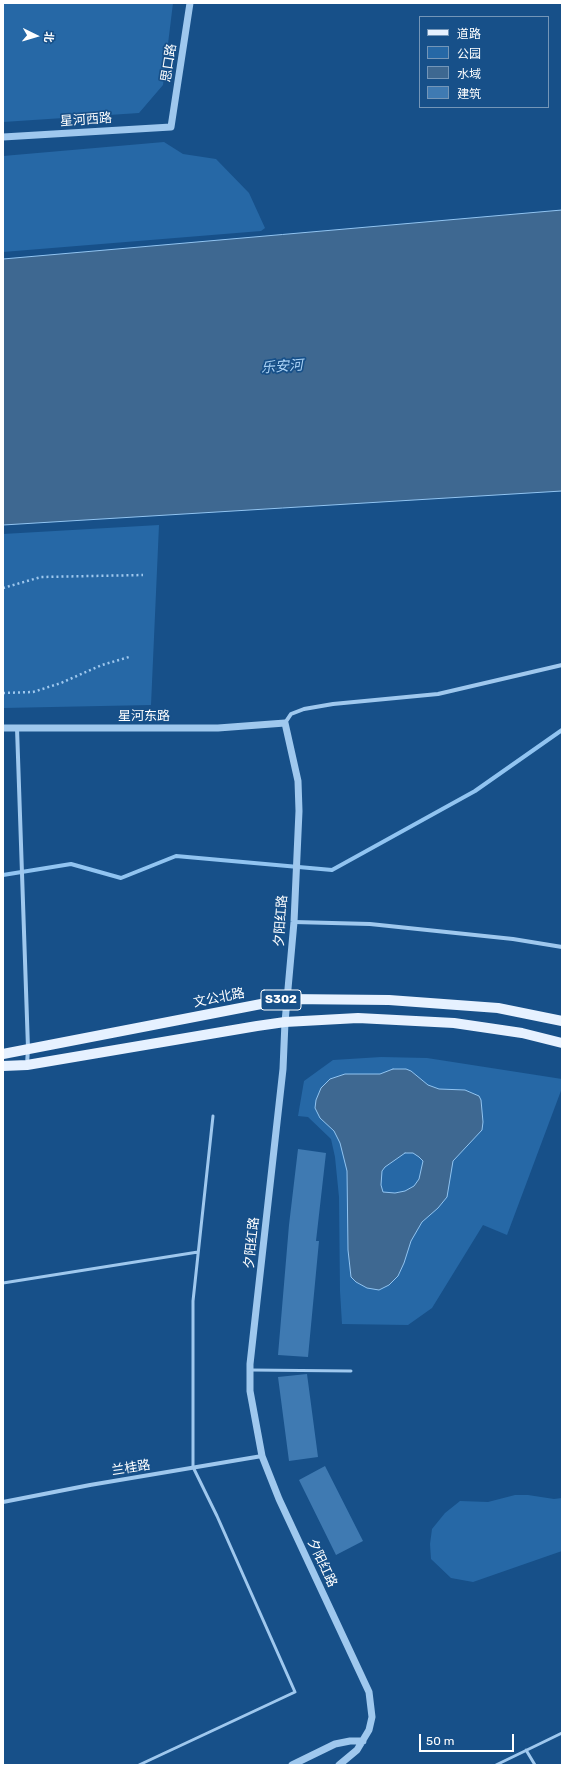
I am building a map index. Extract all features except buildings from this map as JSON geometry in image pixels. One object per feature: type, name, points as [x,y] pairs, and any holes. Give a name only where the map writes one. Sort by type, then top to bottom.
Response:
[{"type":"main road","name":"文公北路","points":[[3,1054],[287,999],[389,1000],[498,1008],[562,1021]]},
{"type":"main road","name":"S302","points":[[3,1066],[27,1065],[285,1022],[358,1018],[454,1023],[522,1033],[562,1042]]},
{"type":"street","name":"思口路","points":[[171,127],[190,3]]},
{"type":"street","name":"星河西路","points":[[3,137],[171,127]]},
{"type":"street","points":[[286,723],[291,714],[304,709],[333,704],[438,694],[562,665]]},
{"type":"street","name":"星河东路","points":[[3,728],[218,728],[286,723]]},
{"type":"street","name":"夕阳红路","points":[[286,723],[298,781],[297,859],[294,922],[285,1022],[283,1069],[250,1370],[250,1391],[262,1456],[279,1499],[370,1692],[372,1717],[369,1730],[354,1754],[339,1765]]},
{"type":"street","points":[[17,728],[28,1048],[27,1065]]},
{"type":"street","points":[[294,922],[370,924],[513,939],[562,947]]},
{"type":"street","name":"兰桂路","points":[[3,1502],[90,1484],[262,1456]]},
{"type":"street","points":[[292,1765],[335,1744],[350,1741],[363,1741]]},
{"type":"lane","points":[[140,1765],[295,1692],[217,1516],[193,1467],[193,1301],[213,1116]]},
{"type":"lane","points":[[3,1283],[198,1252]]},
{"type":"lane","points":[[250,1370],[351,1371]]},
{"type":"lane","points":[[496,1765],[562,1733]]},
{"type":"lane","points":[[526,1750],[535,1765]]},
{"type":"path","points":[[3,588],[41,576],[142,575]]},
{"type":"path","points":[[3,693],[33,692],[61,683],[102,665],[129,657]]},
{"type":"green space","points":[[3,3],[173,3],[163,85],[139,113],[3,122]]},
{"type":"green space","points":[[164,142],[183,154],[216,159],[249,193],[265,228],[261,231],[3,252],[3,156]]},
{"type":"green space","points":[[159,525],[151,705],[3,708],[3,534]]},
{"type":"green space","points":[[381,1057],[427,1058],[562,1079],[562,1088],[507,1235],[483,1225],[432,1308],[408,1325],[342,1324],[340,1291],[339,1197],[335,1157],[331,1139],[308,1117],[298,1116],[304,1081],[333,1060]]},
{"type":"green space","points":[[515,1495],[528,1495],[554,1499],[562,1498],[562,1551],[473,1582],[451,1578],[431,1559],[430,1544],[432,1529],[445,1513],[460,1501],[488,1502]]},
{"type":"water","name":"乐安河","points":[[562,210],[562,491],[3,525],[3,259]]},
{"type":"water","points":[[393,1069],[406,1069],[411,1071],[428,1085],[439,1089],[465,1090],[479,1096],[481,1100],[483,1122],[482,1130],[453,1161],[447,1197],[438,1208],[422,1222],[411,1241],[398,1276],[389,1285],[379,1290],[367,1288],[356,1282],[351,1277],[348,1250],[347,1171],[340,1143],[334,1131],[320,1118],[315,1108],[316,1100],[321,1088],[330,1079],[345,1074],[380,1074]],"holes":[[[405,1153],[413,1153],[423,1161],[419,1179],[414,1186],[405,1191],[395,1193],[383,1192],[381,1185],[382,1171],[385,1167]]]},
{"type":"waterway","points":[[3,875],[71,864],[121,878],[176,856],[332,870],[475,791],[562,730]]}]
